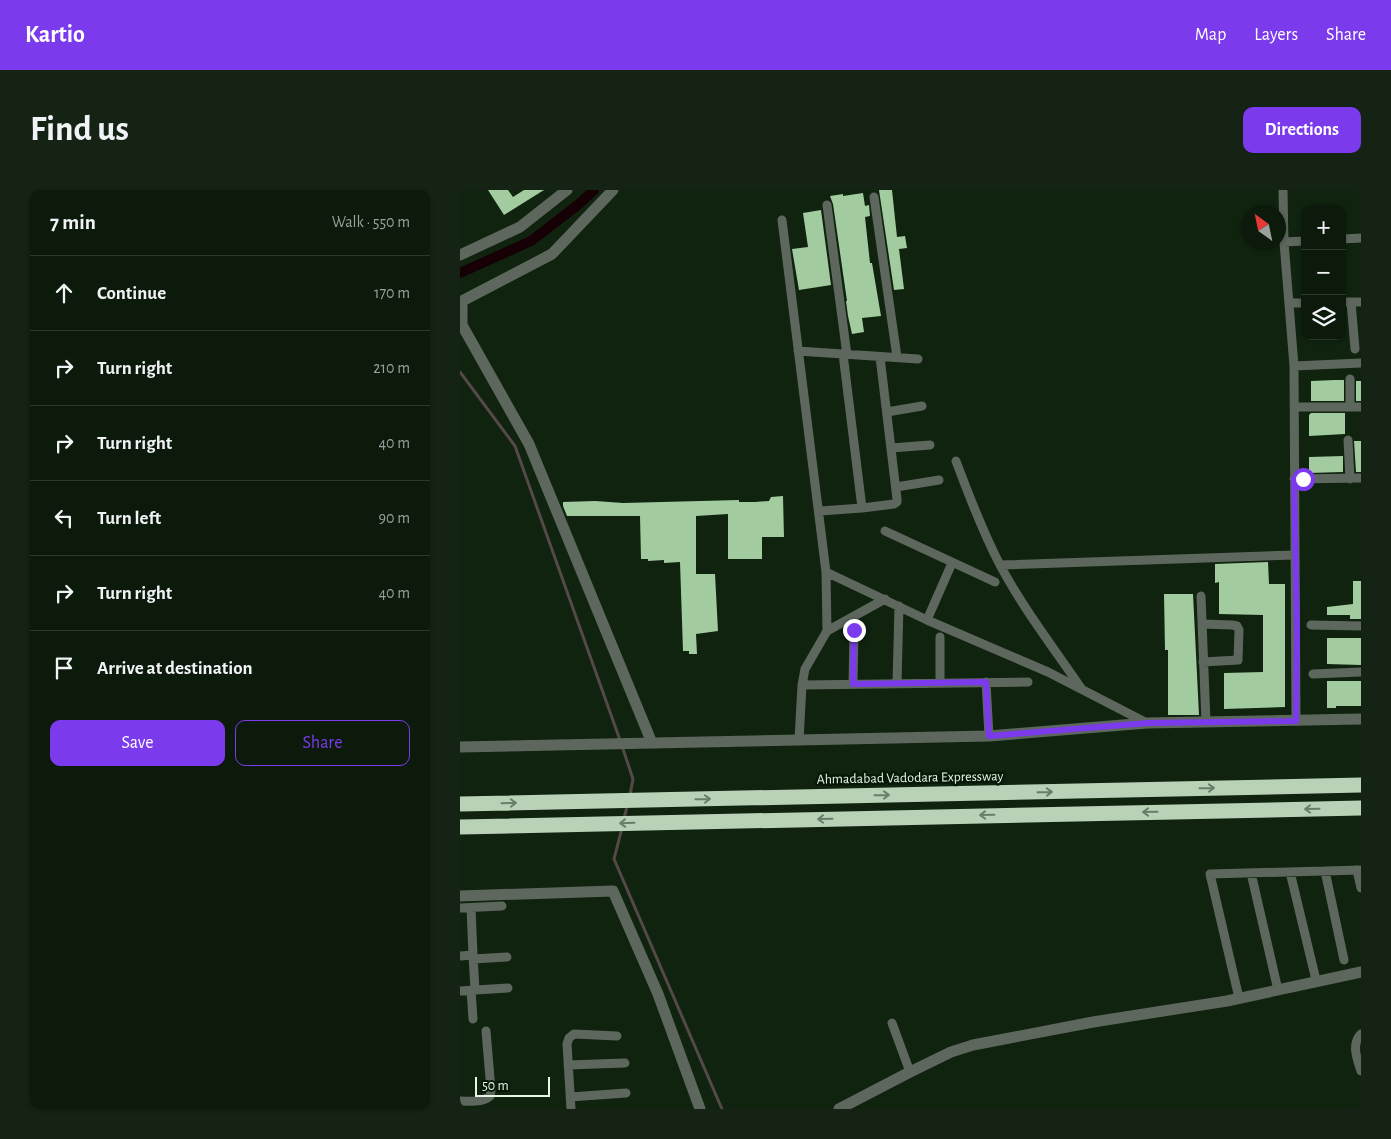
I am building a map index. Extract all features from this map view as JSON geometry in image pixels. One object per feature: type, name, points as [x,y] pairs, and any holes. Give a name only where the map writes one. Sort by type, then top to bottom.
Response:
[{"type":"highway","name":"Ahmadabad Vadodara Expressway","points":[[460,804],[1361,785]]},
{"type":"highway","points":[[460,827],[1361,808]]},
{"type":"street","points":[[460,255],[520,227],[567,190]]},
{"type":"street","points":[[614,190],[552,254],[461,301],[462,325],[529,444],[652,743]]},
{"type":"street","points":[[1283,190],[1283,205]]},
{"type":"street","points":[[874,197],[897,357]]},
{"type":"street","points":[[827,205],[862,508]]},
{"type":"street","points":[[782,220],[820,511],[826,572],[827,631]]},
{"type":"street","points":[[1346,239],[1361,238]]},
{"type":"street","points":[[1286,242],[1301,241]]},
{"type":"street","points":[[1285,250],[1294,366],[1297,632],[1296,721]]},
{"type":"street","points":[[1352,302],[1355,349]]},
{"type":"street","points":[[1289,303],[1301,303]]},
{"type":"street","points":[[798,351],[918,359]]},
{"type":"street","points":[[820,511],[862,508],[897,502],[880,356]]},
{"type":"street","points":[[1294,366],[1361,363]]},
{"type":"street","points":[[1350,379],[1350,407]]},
{"type":"street","points":[[887,412],[922,406]]},
{"type":"street","points":[[1294,407],[1361,407]]},
{"type":"street","points":[[1348,440],[1350,479]]},
{"type":"street","points":[[891,448],[930,445]]},
{"type":"street","points":[[956,461],[980,524],[1000,564],[1081,688]]},
{"type":"street","points":[[1294,479],[1361,478]]},
{"type":"street","points":[[896,487],[939,480]]},
{"type":"street","points":[[885,531],[995,582]]},
{"type":"street","points":[[1000,564],[1295,555]]},
{"type":"street","points":[[927,620],[952,563]]},
{"type":"street","points":[[826,572],[927,620],[1048,672],[1148,723]]},
{"type":"street","points":[[1201,596],[1206,722]]},
{"type":"street","points":[[799,740],[802,685],[805,669],[811,656],[827,631],[885,599]]},
{"type":"street","points":[[897,683],[899,606]]},
{"type":"street","points":[[1202,624],[1232,625],[1237,626],[1239,630],[1238,660],[1203,662]]},
{"type":"street","points":[[1311,625],[1361,626]]},
{"type":"street","points":[[853,684],[854,630]]},
{"type":"street","points":[[940,637],[940,682]]},
{"type":"street","points":[[1313,674],[1361,672]]},
{"type":"street","points":[[986,682],[989,736]]},
{"type":"street","points":[[802,685],[1028,682]]},
{"type":"street","points":[[460,747],[989,736],[1148,723],[1361,719]]},
{"type":"street","points":[[1239,998],[1210,874],[1359,870],[1361,888]]},
{"type":"street","points":[[1325,871],[1344,960]]},
{"type":"street","points":[[1290,872],[1316,980]]},
{"type":"street","points":[[1251,873],[1278,990]]},
{"type":"street","points":[[460,896],[613,891],[658,994],[700,1109]]},
{"type":"street","points":[[460,908],[502,906]]},
{"type":"street","points":[[471,908],[473,1019]]},
{"type":"street","points":[[460,956],[507,956]]},
{"type":"street","points":[[839,1109],[951,1052],[973,1045],[1093,1022],[1239,998],[1316,980],[1361,972]]},
{"type":"street","points":[[460,991],[508,988]]},
{"type":"street","points":[[892,1023],[910,1072]]},
{"type":"street","points":[[460,1101],[478,1101],[490,1096],[486,1031]]},
{"type":"street","points":[[571,1109],[568,1038],[574,1034],[617,1036]]},
{"type":"street","points":[[1361,1034],[1356,1039],[1355,1045],[1361,1071]]},
{"type":"street","points":[[568,1065],[625,1063]]},
{"type":"street","points":[[570,1097],[626,1094]]},
{"type":"building","points":[[488,190],[508,190],[513,197],[524,190],[544,190],[504,215]]},
{"type":"building","points":[[879,190],[892,190],[897,237],[905,236],[907,248],[899,249],[904,289],[894,290]]},
{"type":"building","points":[[863,193],[865,206],[869,205],[870,216],[865,217],[870,263],[872,263],[881,316],[862,318],[864,332],[852,334],[833,204],[830,196]]},
{"type":"building","points":[[821,210],[831,285],[799,290],[792,249],[808,247],[803,213]]},
{"type":"building","points":[[1344,380],[1344,401],[1311,401],[1311,381]]},
{"type":"building","points":[[1356,381],[1361,381],[1361,401],[1356,401]]},
{"type":"building","points":[[1311,413],[1345,413],[1345,434],[1309,436],[1309,415]]},
{"type":"building","points":[[1354,441],[1361,441],[1361,472],[1356,472]]},
{"type":"building","points":[[1343,456],[1343,472],[1309,473],[1309,457]]},
{"type":"building","points":[[783,496],[784,537],[762,537],[762,559],[728,559],[728,514],[696,516],[696,574],[715,574],[718,631],[696,634],[697,654],[689,654],[689,651],[683,651],[680,562],[664,563],[664,560],[648,561],[648,559],[641,559],[640,516],[567,516],[563,506],[563,502],[595,501],[623,503],[739,500],[739,502],[755,502],[769,501],[771,497]]},
{"type":"building","points":[[1268,562],[1269,584],[1285,584],[1285,707],[1224,709],[1224,673],[1263,672],[1263,615],[1219,614],[1219,582],[1215,583],[1215,564]]},
{"type":"building","points":[[1353,581],[1361,581],[1361,619],[1350,619],[1350,615],[1327,615],[1327,607],[1353,604]]},
{"type":"building","points":[[1164,594],[1193,594],[1199,715],[1168,715],[1168,650],[1165,650]]},
{"type":"building","points":[[1327,638],[1361,638],[1361,665],[1327,664]]},
{"type":"building","points":[[1327,681],[1361,681],[1361,706],[1327,708]]},
{"type":"waterway","points":[[460,273],[531,241],[594,190]]},
{"type":"waterway","points":[[460,372],[515,446],[620,740]]},
{"type":"waterway","points":[[622,746],[633,779],[630,795]]},
{"type":"waterway","points":[[624,819],[627,806]]},
{"type":"waterway","points":[[622,828],[614,859],[722,1109]]},
{"type":"route","points":[[854,630],[853,684],[986,682],[989,736],[1148,723],[1296,721],[1297,632],[1294,479],[1303,479]]}]
